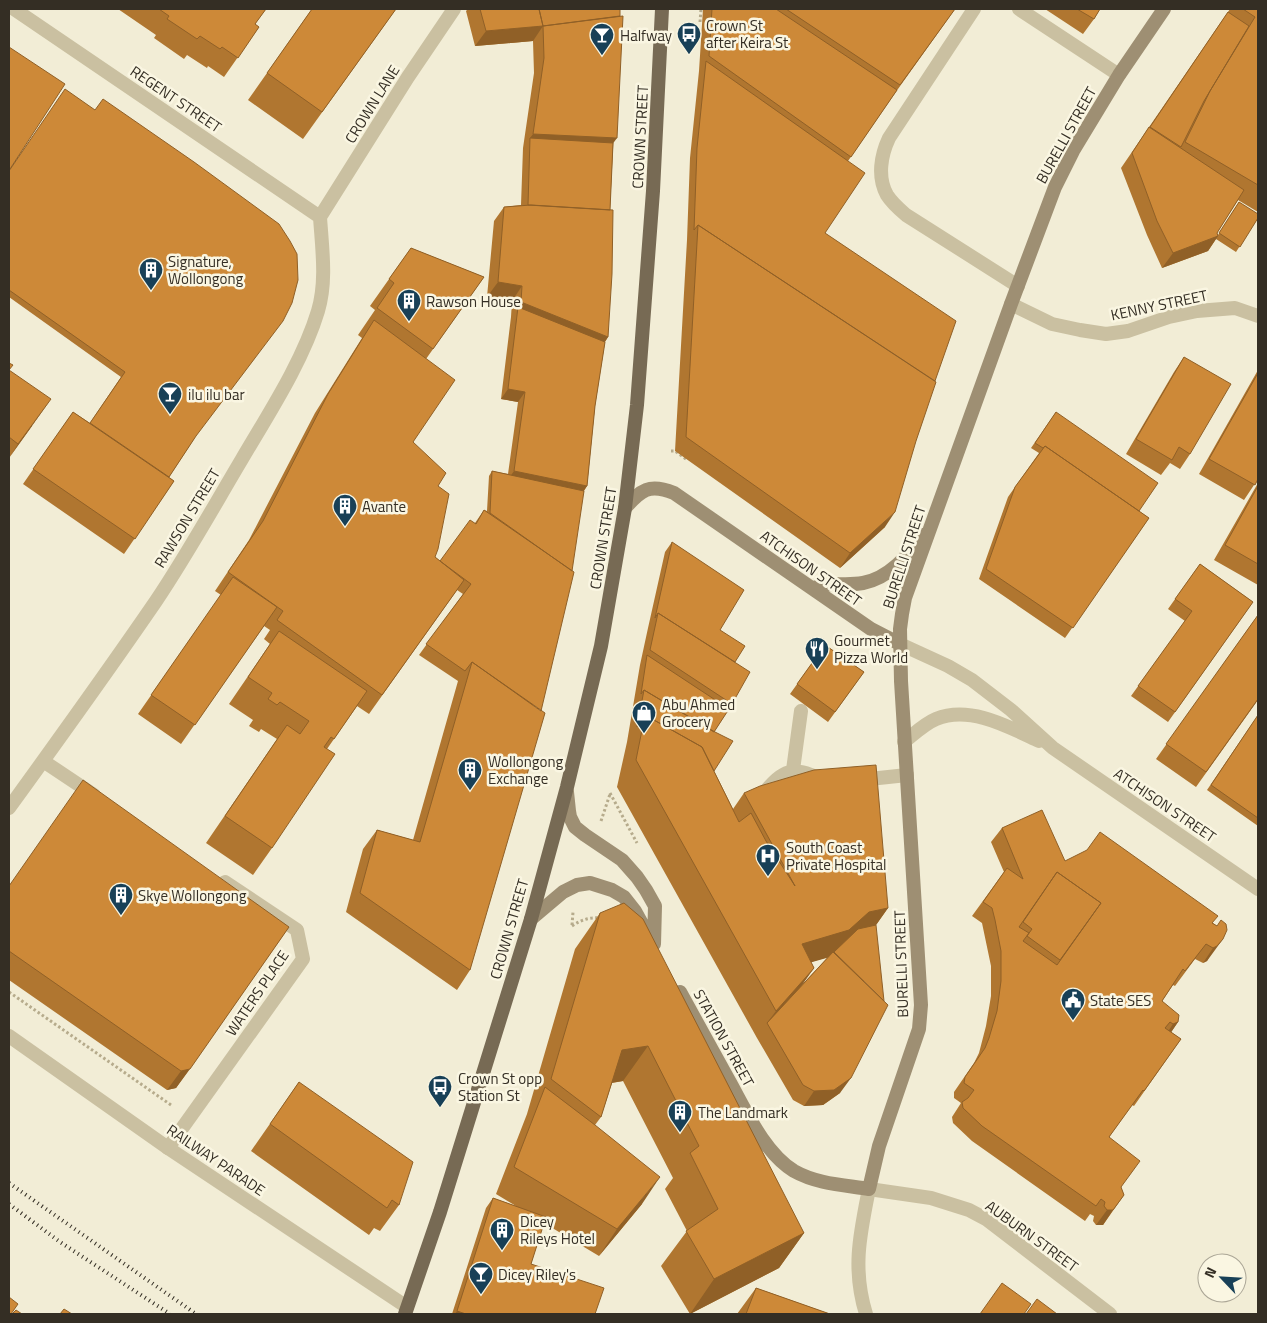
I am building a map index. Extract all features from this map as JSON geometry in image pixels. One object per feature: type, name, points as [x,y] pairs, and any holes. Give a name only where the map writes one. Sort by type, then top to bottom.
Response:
[{"type":"main road","name":"CROWN STREET","points":[[406,1311],[440,1212],[531,920],[567,787],[601,646],[625,508],[637,405],[653,191],[662,9]]},
{"type":"main road","name":"BURELLI STREET","points":[[868,1189],[879,1146],[914,1044],[921,1005],[904,742],[900,644],[905,598],[1055,187],[1073,151],[1118,75],[1164,9]]},
{"type":"main road","name":"ATCHISON STREET","points":[[625,508],[637,494],[648,488],[660,488],[674,493],[871,629],[900,644]]},
{"type":"main road","points":[[813,588],[830,584],[850,585],[863,583],[888,572],[908,555],[934,518]]},
{"type":"main road","points":[[531,920],[563,892],[582,884],[595,884],[619,894],[628,902],[635,910],[656,949],[655,906],[637,877],[622,860],[576,827],[570,817],[567,787]]},
{"type":"main road","name":"STATION STREET","points":[[672,978],[741,1102],[772,1152],[786,1166],[808,1178],[868,1189]]},
{"type":"street","name":"REGENT STREET","points":[[14,9],[320,217]]},
{"type":"street","name":"CROWN LANE","points":[[320,217],[408,77],[454,9]]},
{"type":"street","points":[[974,9],[889,138],[882,159],[883,184],[887,195],[906,214],[1018,286]]},
{"type":"street","points":[[1019,9],[1118,75]]},
{"type":"street","name":"RAWSON STREET","points":[[9,808],[157,600],[206,520],[294,367],[308,339],[319,310],[323,290],[320,217]]},
{"type":"street","name":"KENNY STREET","points":[[1011,304],[1052,324],[1106,334],[1128,331],[1197,311],[1235,308],[1258,316]]},
{"type":"street","name":"ATCHISON STREET","points":[[900,644],[948,666],[972,680],[1011,710],[1053,748],[1258,889]]},
{"type":"street","points":[[793,770],[801,711]]},
{"type":"street","name":"ATCHISON STREET","points":[[904,742],[935,720],[956,714],[964,714],[1004,726],[1053,748]]},
{"type":"street","points":[[43,760],[109,804]]},
{"type":"street","points":[[758,800],[776,781],[787,772],[793,770],[827,781],[906,775]]},
{"type":"street","name":"WATERS PLACE","points":[[168,1148],[303,959],[297,930],[215,876]]},
{"type":"street","name":"RAILWAY PARADE","points":[[9,1036],[168,1148],[406,1311]]},
{"type":"street","points":[[866,1314],[858,1284],[858,1269],[860,1234],[868,1189]]},
{"type":"street","name":"AUBURN STREET","points":[[868,1189],[931,1198],[969,1210],[986,1219],[1110,1314]]},
{"type":"path","points":[[700,22],[701,9]]},
{"type":"path","points":[[671,451],[690,462]]},
{"type":"path","points":[[599,828],[610,793],[639,847]]},
{"type":"path","points":[[574,910],[572,926],[589,918],[602,918],[606,920]]},
{"type":"path","points":[[9,992],[172,1106]]},
{"type":"building","points":[[159,9],[266,9],[255,24],[259,27],[238,58],[222,47],[220,49],[200,36],[197,39],[167,19],[169,16]]},
{"type":"building","points":[[312,9],[396,9],[322,112],[267,73]]},
{"type":"building","points":[[480,9],[539,9],[543,26],[486,31]]},
{"type":"building","points":[[539,9],[620,9],[620,16],[543,26]]},
{"type":"building","points":[[712,9],[776,9],[897,90],[851,157],[709,56]]},
{"type":"building","points":[[786,9],[955,9],[900,85]]},
{"type":"building","points":[[1077,9],[1100,9],[1094,19]]},
{"type":"building","points":[[1243,9],[1258,9],[1258,185],[1185,142],[1210,91],[1255,17]]},
{"type":"building","points":[[1228,12],[1249,26],[1204,101],[1181,147],[1150,127]]},
{"type":"building","points":[[623,16],[617,138],[533,134],[544,58],[543,26]]},
{"type":"building","points":[[9,47],[65,84],[10,169],[9,168]]},
{"type":"building","points":[[706,61],[865,173],[825,233],[956,321],[935,381],[698,225],[694,230],[697,148]]},
{"type":"building","name":"Signature, Wollongong","points":[[65,89],[95,110],[103,99],[194,162],[279,224],[297,254],[298,280],[292,303],[283,321],[196,436],[169,477],[90,423],[125,372],[9,290],[9,171]]},
{"type":"building","points":[[1149,127],[1244,190],[1217,233],[1218,236],[1173,253],[1157,221],[1132,153]]},
{"type":"building","points":[[530,138],[613,143],[610,210],[528,205]]},
{"type":"building","points":[[1239,202],[1258,214],[1258,218],[1240,247],[1219,233]]},
{"type":"building","points":[[531,205],[613,210],[612,274],[608,337],[521,302],[522,286],[498,282],[504,207]]},
{"type":"building","points":[[698,225],[936,382],[895,512],[850,553],[686,437]]},
{"type":"building","points":[[411,248],[484,277],[433,349],[377,308],[394,283],[389,279]]},
{"type":"building","points":[[518,307],[605,342],[595,406],[587,486],[514,471],[525,392],[508,389]]},
{"type":"building","name":"Avante","points":[[374,320],[455,380],[413,442],[446,473],[438,486],[449,494],[435,557],[464,580],[382,695],[277,620],[283,611],[228,572],[263,521],[328,394]]},
{"type":"building","points":[[1184,357],[1231,384],[1190,454],[1179,447],[1172,460],[1136,439]]},
{"type":"building","points":[[9,370],[51,399],[18,444],[9,437]]},
{"type":"building","points":[[1258,373],[1258,479],[1255,485],[1209,459]]},
{"type":"building","points":[[73,412],[174,481],[135,539],[33,469]]},
{"type":"building","points":[[1056,412],[1158,483],[1139,511],[1045,446],[1043,448],[1035,443]]},
{"type":"building","points":[[1045,446],[1149,518],[1073,628],[986,569],[1015,487]]},
{"type":"building","points":[[492,471],[584,491],[572,571],[490,513]]},
{"type":"building","points":[[1258,486],[1258,564],[1225,545]]},
{"type":"building","points":[[484,510],[574,572],[541,711],[472,662],[465,671],[426,644],[471,584],[440,561],[470,520],[476,524]]},
{"type":"building","points":[[672,542],[744,590],[720,630],[745,646],[735,662],[658,613],[655,618]]},
{"type":"building","points":[[1200,564],[1253,602],[1175,712],[1138,686],[1192,611],[1175,599]]},
{"type":"building","points":[[233,577],[277,607],[195,725],[151,695]]},
{"type":"building","points":[[658,613],[750,672],[732,704],[650,650]]},
{"type":"building","points":[[1258,615],[1258,699],[1206,772],[1166,744]]},
{"type":"building","points":[[279,631],[367,691],[334,739],[331,737],[324,747],[335,754],[272,848],[225,816],[287,725],[300,734],[309,721],[280,702],[277,705],[268,699],[272,693],[248,677]]},
{"type":"building","points":[[825,645],[864,672],[835,712],[797,684]]},
{"type":"building","points":[[647,655],[729,709],[714,732],[644,690],[641,694]]},
{"type":"building","name":"Wollongong Exchange","points":[[472,662],[545,713],[470,970],[360,893],[377,830],[420,842]]},
{"type":"building","points":[[644,690],[733,741],[714,771],[702,747],[645,715],[637,727]]},
{"type":"building","name":"South Coast Private Hospital","points":[[645,715],[702,747],[739,822],[751,813],[766,841],[795,886],[744,793],[760,786],[814,770],[876,765],[888,908],[869,912],[849,930],[802,944],[814,968],[776,1011],[636,760]]},
{"type":"building","points":[[1258,715],[1258,818],[1211,785]]},
{"type":"building","name":"Skye Wollongong","points":[[83,780],[289,927],[190,1069],[181,1071],[9,951],[9,886]]},
{"type":"building","name":"State SES","points":[[1042,810],[1065,861],[1087,850],[1100,832],[1218,916],[1212,923],[1217,926],[1221,920],[1226,924],[1227,930],[1223,939],[1213,948],[1206,944],[1185,971],[1183,969],[1162,1001],[1179,1015],[1178,1022],[1173,1024],[1170,1022],[1165,1028],[1181,1039],[1109,1137],[1140,1161],[1121,1187],[1124,1195],[1113,1210],[1107,1210],[1104,1206],[1105,1202],[1101,1199],[1096,1206],[982,1126],[963,1108],[962,1102],[974,1090],[964,1083],[965,1077],[985,1048],[989,1038],[997,1011],[1001,981],[1001,951],[995,920],[992,908],[983,902],[1007,868],[1023,879],[1002,828]],"holes":[[[1057,872],[1101,903],[1057,965],[1023,941],[1029,933],[1019,927]]]},
{"type":"building","points":[[1057,872],[1101,903],[1060,960],[1027,936],[1032,929],[1023,922]]},
{"type":"building","points":[[624,903],[643,919],[804,1233],[714,1279],[686,1231],[718,1209],[690,1153],[699,1146],[648,1046],[622,1050],[601,1117],[551,1079],[600,913]]},
{"type":"building","points":[[876,925],[884,1001],[834,952],[858,929]]},
{"type":"building","points":[[833,952],[888,1005],[851,1078],[834,1090],[814,1091],[803,1085],[767,1023]]},
{"type":"building","points":[[299,1082],[413,1162],[399,1205],[392,1200],[387,1208],[270,1124]]},
{"type":"building","points":[[545,1087],[660,1177],[617,1229],[514,1167]]},
{"type":"building","name":"Dicey Rileys Hotel","points":[[493,1198],[546,1217],[531,1264],[604,1288],[595,1314],[466,1314],[457,1311]]},
{"type":"building","points":[[1002,1283],[1031,1304],[1024,1314],[980,1314]]},
{"type":"building","points":[[756,1288],[830,1314],[746,1314]]},
{"type":"building","points":[[9,1297],[18,1304],[11,1314],[9,1314]]},
{"type":"building","points":[[1037,1299],[1057,1314],[1026,1314]]},
{"type":"building","points":[[64,1309],[72,1314],[60,1314]]},
{"type":"building","points":[[16,1310],[22,1314],[12,1314]]},
{"type":"railway","points":[[9,1183],[196,1314]]},
{"type":"railway","points":[[9,1204],[60,1242],[170,1314]]},
{"type":"place","name":"Crown St after Keira St","points":[[689,55]]},
{"type":"place","name":"Halfway","points":[[602,56]]},
{"type":"place","name":"Signature, Wollongong","points":[[151,291]]},
{"type":"place","name":"Rawson House","points":[[409,322]]},
{"type":"place","name":"ilu ilu bar","points":[[170,415]]},
{"type":"place","name":"Avante","points":[[345,527]]},
{"type":"place","name":"Gourmet Pizza World","points":[[817,670]]},
{"type":"place","name":"Abu Ahmed Grocery","points":[[644,734]]},
{"type":"place","name":"Wollongong Exchange","points":[[470,791]]},
{"type":"place","name":"South Coast Private Hospital","points":[[768,877]]},
{"type":"place","name":"Skye Wollongong","points":[[121,916]]},
{"type":"place","name":"State SES","points":[[1073,1021]]},
{"type":"place","name":"Crown St opp Station St","points":[[440,1108]]},
{"type":"place","name":"The Landmark","points":[[680,1133]]},
{"type":"place","name":"Dicey Rileys Hotel","points":[[502,1251]]},
{"type":"place","name":"Dicey Riley's","points":[[481,1295]]}]
